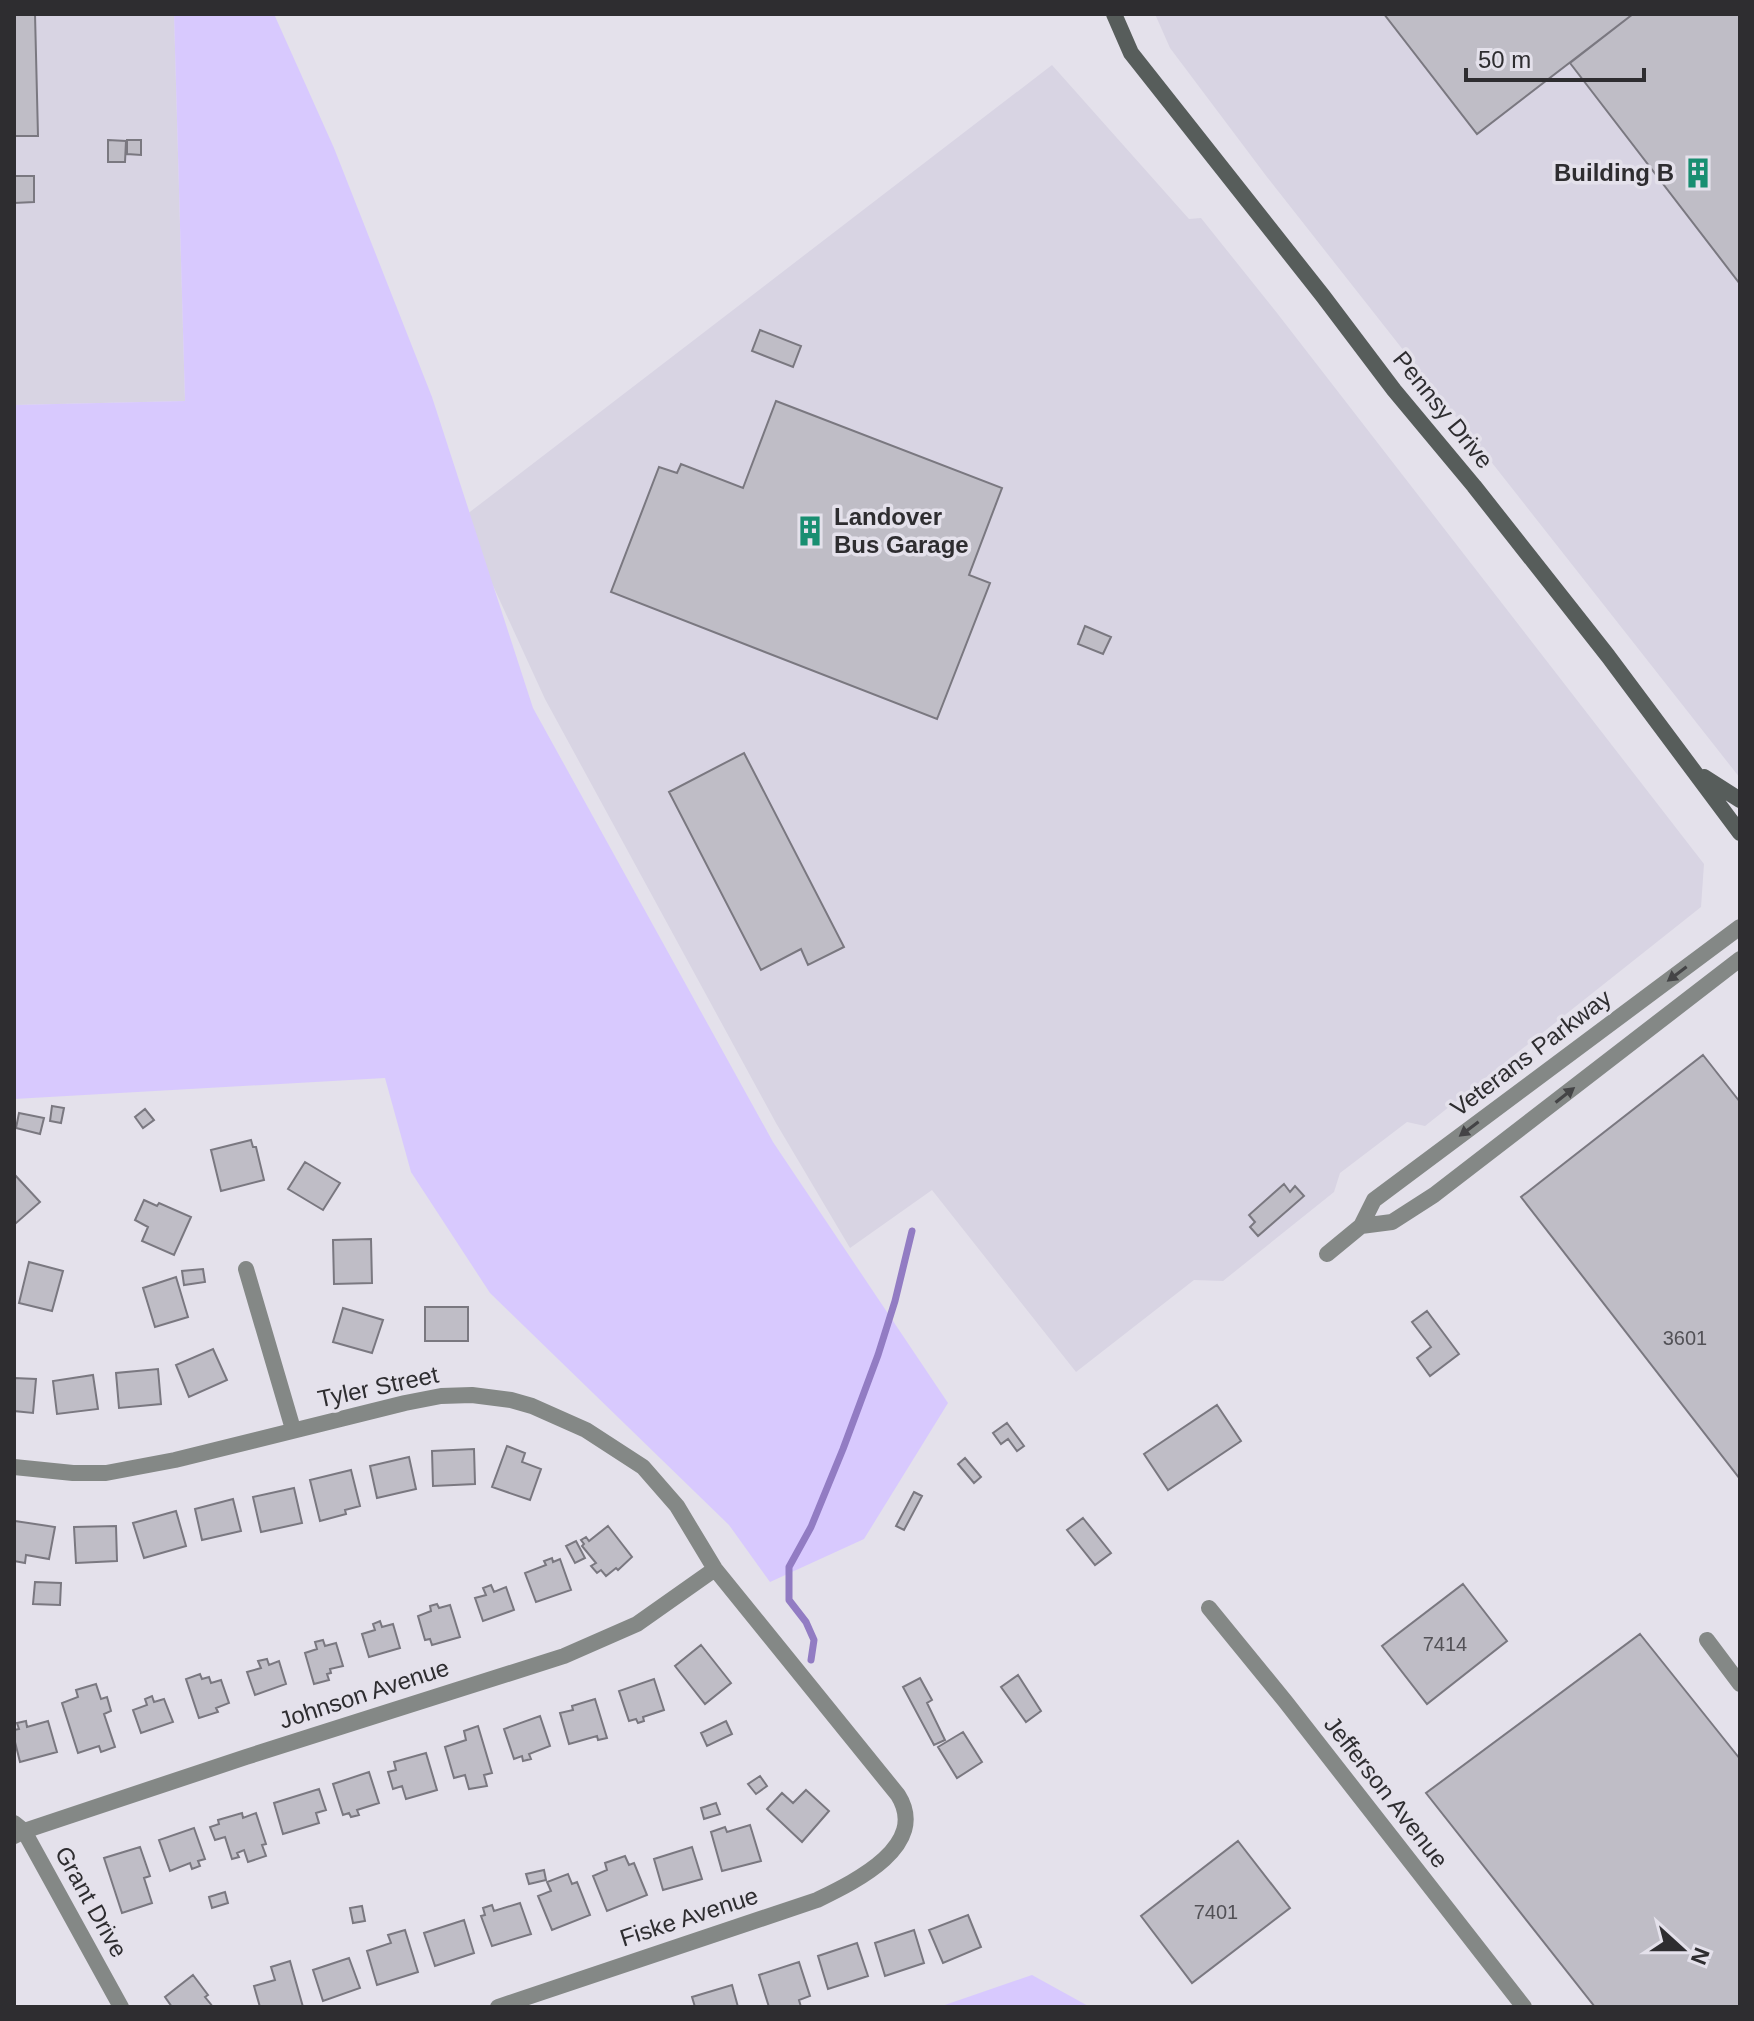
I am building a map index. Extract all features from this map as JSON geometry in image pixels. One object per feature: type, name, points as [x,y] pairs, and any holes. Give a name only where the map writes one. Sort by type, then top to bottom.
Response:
[{"type":"main road","name":"Pennsy Drive","points":[[1114,14],[1131,53],[1394,390],[1571,609],[1740,833]]},
{"type":"main road","points":[[1695,772],[1740,800]]},
{"type":"street","name":"Veterans Parkway","points":[[1327,1254],[1361,1226],[1374,1200],[1740,927]]},
{"type":"street","name":"Veterans Parkway","points":[[1361,1226],[1392,1222],[1434,1195],[1740,959]]},
{"type":"street","points":[[246,1269],[293,1429]]},
{"type":"street","name":"Tyler Street","points":[[14,1467],[106,1473],[175,1460],[293,1429],[441,1396],[492,1396],[532,1406],[586,1430],[643,1467],[677,1506],[715,1569],[904,1804],[907,1822],[901,1840],[888,1856]]},
{"type":"street","name":"Johnson Avenue","points":[[17,1830],[564,1656],[637,1624],[715,1569]]},
{"type":"street","name":"Jefferson Avenue","points":[[1209,1608],[1524,2007]]},
{"type":"street","points":[[1707,1640],[1740,1684]]},
{"type":"street","name":"Grant Drive","points":[[17,1830],[121,2007]]},
{"type":"street","name":"Fiske Avenue","points":[[498,2007],[817,1900],[865,1875],[888,1856]]},
{"type":"shaded area","points":[[14,14],[174,14],[185,401],[14,405]]},
{"type":"shaded area","points":[[174,14],[274,14],[334,148],[432,397],[533,708],[773,1142],[948,1403],[864,1539],[770,1582],[729,1525],[490,1293],[411,1172],[385,1078],[14,1099],[14,405],[185,401]]},
{"type":"shaded area","points":[[1155,14],[1740,14],[1740,778],[1267,177],[1170,48]]},
{"type":"shaded area","points":[[1052,65],[1189,219],[1201,218],[1704,864],[1701,907],[1425,1126],[1407,1122],[1340,1173],[1334,1192],[1223,1281],[1194,1280],[1076,1372],[932,1190],[850,1248],[776,1123],[545,699],[462,518]]},
{"type":"shaded area","points":[[1032,1975],[1090,2007],[939,2007]]},
{"type":"building","points":[[14,14],[35,14],[38,136],[14,136]]},
{"type":"building","points":[[1384,14],[1633,14],[1477,134]]},
{"type":"building","name":"Building B","points":[[1633,14],[1740,14],[1740,284],[1570,63]]},
{"type":"building","points":[[108,140],[126,141],[125,162],[108,162]]},
{"type":"building","points":[[127,140],[141,140],[141,155],[127,154]]},
{"type":"building","points":[[14,176],[34,176],[34,202],[14,203]]},
{"type":"building","points":[[760,330],[801,346],[793,367],[752,351]]},
{"type":"building","name":"Landover Bus Garage","points":[[776,401],[1002,488],[969,575],[990,583],[937,719],[611,592],[659,467],[677,473],[681,464],[743,488]]},
{"type":"building","points":[[1085,626],[1111,637],[1103,654],[1078,644]]},
{"type":"building","points":[[744,753],[844,947],[808,965],[801,949],[761,970],[669,792]]},
{"type":"building","points":[[1703,1055],[1740,1102],[1740,1479],[1521,1197]]},
{"type":"building","points":[[52,1106],[64,1108],[61,1123],[50,1121]]},
{"type":"building","points":[[145,1109],[154,1120],[143,1128],[135,1117]]},
{"type":"building","points":[[19,1113],[44,1118],[40,1134],[16,1128]]},
{"type":"building","points":[[251,1140],[253,1147],[256,1147],[264,1180],[221,1191],[211,1150]]},
{"type":"building","points":[[305,1162],[340,1183],[323,1210],[288,1189]]},
{"type":"building","points":[[14,1174],[40,1202],[15,1224],[14,1223]]},
{"type":"building","points":[[1284,1184],[1290,1192],[1295,1186],[1304,1196],[1258,1236],[1250,1227],[1255,1222],[1249,1215]]},
{"type":"building","points":[[144,1200],[191,1217],[174,1255],[142,1241],[148,1227],[135,1220]]},
{"type":"building","points":[[371,1239],[372,1283],[334,1284],[333,1240]]},
{"type":"building","points":[[29,1262],[63,1271],[52,1311],[19,1303]]},
{"type":"building","points":[[203,1269],[205,1282],[184,1285],[182,1271]]},
{"type":"building","points":[[176,1277],[188,1317],[155,1327],[143,1288]]},
{"type":"building","points":[[425,1307],[468,1307],[468,1341],[425,1341]]},
{"type":"building","points":[[343,1308],[383,1320],[372,1353],[333,1342]]},
{"type":"building","points":[[1427,1311],[1459,1354],[1430,1376],[1417,1358],[1431,1347],[1412,1322]]},
{"type":"building","points":[[213,1349],[227,1380],[189,1397],[176,1365]]},
{"type":"building","points":[[158,1369],[161,1404],[119,1408],[116,1373]]},
{"type":"building","points":[[93,1375],[98,1409],[57,1414],[53,1381]]},
{"type":"building","points":[[14,1378],[36,1379],[33,1413],[14,1411]]},
{"type":"building","points":[[1217,1405],[1241,1441],[1168,1490],[1144,1454]]},
{"type":"building","points":[[1007,1423],[1024,1446],[1017,1451],[1008,1439],[1001,1444],[993,1433]]},
{"type":"building","points":[[507,1446],[525,1453],[522,1462],[541,1469],[530,1500],[492,1487]]},
{"type":"building","points":[[474,1449],[475,1484],[433,1486],[432,1451]]},
{"type":"building","points":[[409,1457],[416,1489],[377,1498],[370,1466]]},
{"type":"building","points":[[965,1458],[981,1477],[974,1483],[958,1464]]},
{"type":"building","points":[[351,1470],[360,1506],[345,1510],[346,1514],[320,1521],[310,1480]]},
{"type":"building","points":[[294,1488],[302,1523],[261,1532],[253,1497]]},
{"type":"building","points":[[914,1492],[922,1496],[904,1530],[896,1526]]},
{"type":"building","points":[[233,1499],[241,1531],[202,1540],[195,1509]]},
{"type":"building","points":[[176,1511],[186,1546],[144,1558],[133,1523]]},
{"type":"building","points":[[1083,1518],[1111,1553],[1095,1565],[1067,1530]]},
{"type":"building","points":[[15,1521],[55,1527],[49,1559],[26,1555],[25,1563],[14,1561]]},
{"type":"building","points":[[116,1526],[117,1561],[76,1563],[74,1527]]},
{"type":"building","points":[[608,1526],[632,1557],[606,1576],[601,1570],[597,1573],[591,1566],[596,1563],[582,1546],[581,1540],[586,1537],[589,1541]]},
{"type":"building","points":[[576,1541],[585,1558],[575,1563],[566,1546]]},
{"type":"building","points":[[552,1558],[553,1562],[560,1559],[571,1590],[536,1602],[525,1573],[546,1565],[544,1561]]},
{"type":"building","points":[[35,1582],[61,1583],[60,1605],[33,1604]]},
{"type":"building","points":[[1463,1584],[1507,1641],[1427,1704],[1382,1646]]},
{"type":"building","points":[[491,1585],[494,1592],[506,1587],[514,1610],[483,1621],[475,1598],[486,1595],[483,1588]]},
{"type":"building","points":[[437,1604],[439,1608],[450,1605],[460,1637],[432,1645],[430,1639],[425,1640],[418,1616],[431,1611],[430,1606]]},
{"type":"building","points":[[380,1621],[382,1627],[393,1624],[400,1648],[369,1657],[362,1634],[375,1630],[373,1624]]},
{"type":"building","points":[[1640,1634],[1740,1759],[1740,2007],[1595,2007],[1426,1793]]},
{"type":"building","points":[[323,1640],[325,1646],[336,1643],[343,1666],[330,1669],[331,1673],[327,1674],[329,1680],[314,1684],[305,1653],[317,1649],[315,1642]]},
{"type":"building","points":[[701,1645],[731,1683],[705,1704],[675,1666]]},
{"type":"building","points":[[267,1659],[269,1665],[279,1661],[286,1684],[255,1695],[247,1672],[261,1668],[258,1661]]},
{"type":"building","points":[[200,1674],[202,1679],[209,1677],[211,1683],[221,1680],[229,1703],[216,1708],[218,1712],[199,1718],[186,1679]]},
{"type":"building","points":[[1018,1675],[1041,1711],[1026,1722],[1001,1687]]},
{"type":"building","points":[[920,1678],[932,1700],[927,1703],[945,1740],[934,1745],[903,1687]]},
{"type":"building","points":[[654,1679],[664,1710],[643,1717],[644,1721],[638,1723],[636,1719],[629,1721],[619,1691]]},
{"type":"building","points":[[96,1684],[101,1699],[107,1697],[111,1711],[104,1714],[115,1747],[101,1752],[99,1746],[78,1753],[62,1703],[78,1697],[76,1690]]},
{"type":"building","points":[[152,1696],[154,1702],[164,1699],[173,1722],[141,1733],[133,1710],[147,1705],[145,1699]]},
{"type":"building","points":[[595,1699],[607,1738],[598,1740],[597,1736],[569,1744],[560,1713]]},
{"type":"building","points":[[540,1716],[550,1746],[529,1754],[531,1759],[523,1761],[522,1756],[514,1759],[504,1729]]},
{"type":"building","points":[[26,1721],[27,1727],[48,1721],[57,1752],[20,1762],[14,1730],[19,1729],[17,1723]]},
{"type":"building","points":[[726,1721],[732,1734],[707,1746],[701,1733]]},
{"type":"building","points":[[478,1726],[492,1773],[484,1775],[487,1786],[469,1789],[465,1775],[454,1778],[445,1747],[466,1740],[464,1731]]},
{"type":"building","points":[[963,1732],[982,1762],[957,1778],[938,1747]]},
{"type":"building","points":[[426,1753],[437,1790],[406,1799],[402,1786],[393,1789],[388,1772],[396,1770],[394,1762]]},
{"type":"building","points":[[369,1772],[379,1803],[357,1810],[359,1815],[343,1815],[333,1784]]},
{"type":"building","points":[[760,1776],[767,1786],[756,1794],[748,1784]]},
{"type":"building","points":[[319,1789],[326,1810],[316,1813],[319,1823],[283,1834],[274,1803]]},
{"type":"building","points":[[806,1790],[829,1811],[802,1842],[767,1809],[782,1793],[793,1803]]},
{"type":"building","points":[[716,1803],[720,1814],[704,1819],[701,1808]]},
{"type":"building","points":[[242,1813],[243,1818],[256,1813],[266,1844],[262,1845],[266,1856],[248,1862],[244,1850],[237,1853],[239,1857],[232,1859],[225,1837],[215,1840],[210,1827],[219,1824],[218,1820]]},
{"type":"building","points":[[750,1825],[761,1861],[722,1871],[711,1832],[725,1827],[727,1832]]},
{"type":"building","points":[[194,1828],[205,1859],[198,1861],[200,1866],[192,1869],[190,1863],[170,1871],[159,1840]]},
{"type":"building","points":[[1238,1841],[1290,1908],[1192,1983],[1141,1916]]},
{"type":"building","points":[[140,1847],[150,1876],[144,1878],[152,1903],[122,1913],[104,1858]]},
{"type":"building","points":[[692,1847],[702,1879],[663,1890],[654,1859]]},
{"type":"building","points":[[625,1856],[629,1865],[634,1863],[647,1895],[607,1911],[593,1876],[607,1870],[605,1863]]},
{"type":"building","points":[[544,1870],[546,1880],[529,1884],[526,1874]]},
{"type":"building","points":[[568,1874],[572,1884],[577,1882],[590,1915],[552,1930],[538,1896],[551,1891],[547,1882]]},
{"type":"building","points":[[225,1892],[228,1903],[212,1908],[209,1897]]},
{"type":"building","points":[[520,1903],[531,1934],[492,1946],[481,1916],[485,1915],[483,1908],[492,1905],[494,1911]]},
{"type":"building","points":[[362,1906],[365,1921],[353,1923],[350,1908]]},
{"type":"building","points":[[968,1915],[981,1947],[943,1963],[929,1930]]},
{"type":"building","points":[[464,1920],[474,1953],[435,1966],[424,1933]]},
{"type":"building","points":[[405,1930],[418,1972],[377,1985],[367,1951],[391,1943],[388,1935]]},
{"type":"building","points":[[914,1930],[924,1963],[885,1976],[875,1943]]},
{"type":"building","points":[[857,1943],[868,1976],[828,1989],[818,1956]]},
{"type":"building","points":[[349,1958],[360,1988],[323,2001],[313,1970]]},
{"type":"building","points":[[290,1961],[303,2007],[260,2007],[254,1986],[275,1980],[271,1967]]},
{"type":"building","points":[[799,1962],[810,1996],[799,2000],[801,2007],[769,2007],[759,1975]]},
{"type":"building","points":[[193,1975],[213,2007],[172,2007],[165,1997]]},
{"type":"building","points":[[732,1985],[738,2007],[695,2007],[692,1997]]},
{"type":"waterway","points":[[811,1660],[814,1640],[806,1622],[789,1600],[789,1567],[811,1527],[878,1355],[912,1231]]},
{"type":"place","name":"Building B","points":[[1698,173]]},
{"type":"place","name":"Landover Bus Garage","points":[[810,531]]}]
